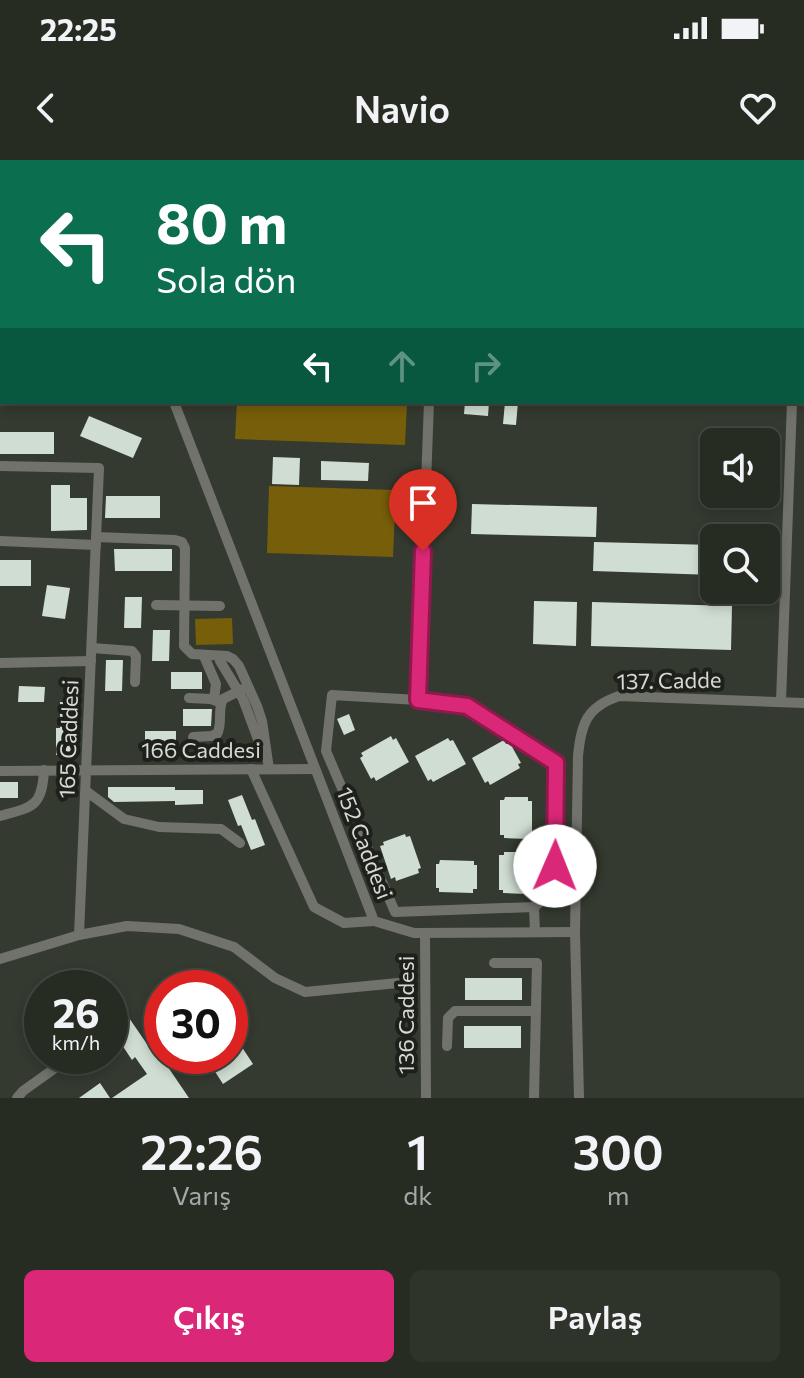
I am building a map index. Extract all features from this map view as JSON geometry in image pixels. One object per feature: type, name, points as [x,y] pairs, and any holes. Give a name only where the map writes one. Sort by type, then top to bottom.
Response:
[{"type":"street","name":"152 Caddesi","points":[[175,404],[374,921],[414,933],[575,932]]},
{"type":"street","points":[[418,700],[429,404]]},
{"type":"street","points":[[781,701],[792,404]]},
{"type":"street","name":"165 Caddesi","points":[[0,466],[99,468],[79,935]]},
{"type":"street","points":[[0,541],[182,542],[185,548],[184,646],[192,654],[227,656],[236,662],[244,689],[262,721],[269,769]]},
{"type":"street","points":[[156,605],[220,606]]},
{"type":"street","points":[[92,648],[132,651],[136,656],[135,682]]},
{"type":"street","points":[[193,737],[211,736],[219,732],[216,684],[204,656]]},
{"type":"street","points":[[0,663],[91,661]]},
{"type":"street","points":[[189,698],[217,701],[244,689]]},
{"type":"street","points":[[332,695],[467,706],[556,763],[554,891],[534,907],[395,912],[326,751],[332,695]]},
{"type":"street","name":"137. Cadde","points":[[579,1098],[575,932],[578,756],[580,733],[589,715],[602,702],[619,696],[804,703]]},
{"type":"street","points":[[251,769],[314,907],[344,923],[374,921]]},
{"type":"street","name":"166 Caddesi","points":[[0,771],[315,769]]},
{"type":"street","points":[[0,816],[25,809],[36,802],[43,787],[44,770]]},
{"type":"street","points":[[86,791],[124,819],[159,827],[221,829],[240,843]]},
{"type":"street","points":[[534,907],[535,932]]},
{"type":"street","points":[[0,959],[79,935],[127,926],[179,929],[234,947],[275,978],[305,992],[398,983]]},
{"type":"street","name":"136 Caddesi","points":[[425,933],[426,1098]]},
{"type":"street","points":[[494,963],[537,963],[534,1098]]},
{"type":"street","points":[[447,1046],[448,1018],[455,1011],[536,1011]]},
{"type":"street","points":[[17,1098],[47,1074]]},
{"type":"shaded area","points":[[237,404],[407,404],[405,445],[235,439]]},
{"type":"shaded area","points":[[269,486],[396,490],[393,557],[267,553]]},
{"type":"shaded area","points":[[232,618],[233,644],[196,645],[195,619]]},
{"type":"building","points":[[465,404],[489,404],[488,416],[464,414]]},
{"type":"building","points":[[505,404],[518,404],[516,425],[503,424]]},
{"type":"building","points":[[89,416],[142,438],[133,458],[80,436]]},
{"type":"building","points":[[0,432],[54,432],[54,454],[0,454]]},
{"type":"building","points":[[273,457],[300,458],[299,485],[272,484]]},
{"type":"building","points":[[321,461],[369,463],[368,481],[321,480]]},
{"type":"building","points":[[51,485],[70,485],[70,498],[87,498],[87,530],[51,531]]},
{"type":"building","points":[[106,496],[160,496],[160,518],[105,518]]},
{"type":"building","points":[[472,504],[597,507],[596,537],[471,534]]},
{"type":"building","points":[[594,542],[700,545],[700,575],[593,571]]},
{"type":"building","points":[[114,549],[172,549],[172,571],[115,571]]},
{"type":"building","points":[[0,560],[31,560],[31,586],[0,586]]},
{"type":"building","points":[[47,585],[70,588],[65,619],[42,616]]},
{"type":"building","points":[[125,597],[142,597],[141,628],[124,628]]},
{"type":"building","points":[[534,601],[577,602],[576,646],[533,644]]},
{"type":"building","points":[[592,602],[732,606],[731,650],[591,646]]},
{"type":"building","points":[[153,630],[170,630],[169,661],[152,661]]},
{"type":"building","points":[[106,660],[123,660],[122,691],[105,691]]},
{"type":"building","points":[[171,672],[202,672],[202,689],[171,689]]},
{"type":"building","points":[[19,686],[45,687],[44,702],[18,702]]},
{"type":"building","points":[[60,702],[76,702],[76,728],[72,729],[71,755],[56,755]]},
{"type":"building","points":[[183,709],[212,709],[211,726],[183,726]]},
{"type":"building","points":[[349,714],[355,730],[344,735],[337,719]]},
{"type":"building","points":[[145,731],[176,731],[176,748],[145,748]]},
{"type":"building","points":[[391,736],[393,740],[396,738],[409,762],[376,781],[374,777],[371,779],[360,758],[363,756],[361,753]]},
{"type":"building","points":[[448,738],[453,740],[466,764],[433,782],[431,779],[428,781],[415,756]]},
{"type":"building","points":[[504,740],[506,744],[510,743],[521,763],[518,764],[520,768],[490,785],[488,781],[485,783],[472,758]]},
{"type":"building","points":[[0,782],[18,782],[18,798],[0,798]]},
{"type":"building","points":[[108,787],[203,790],[203,804],[114,802],[108,797]]},
{"type":"building","points":[[242,795],[265,845],[251,850],[228,800]]},
{"type":"building","points":[[505,797],[528,797],[528,801],[532,801],[532,835],[528,835],[528,839],[504,838],[500,835],[500,800]]},
{"type":"building","points":[[405,834],[406,837],[410,836],[421,868],[418,869],[419,873],[396,881],[395,877],[391,879],[380,846]]},
{"type":"building","points":[[504,852],[527,852],[527,856],[532,856],[531,890],[527,890],[527,894],[503,893],[499,890],[499,855],[504,855]]},
{"type":"building","points":[[440,860],[474,861],[477,865],[477,889],[473,889],[473,893],[439,892],[436,888],[436,864]]},
{"type":"building","points":[[465,978],[522,978],[522,1000],[465,1000]]},
{"type":"building","points":[[128,1016],[144,1040],[144,1070],[135,1057],[132,1060],[128,1054]]},
{"type":"building","points":[[464,1026],[521,1026],[521,1048],[464,1048]]},
{"type":"building","points":[[147,1074],[173,1074],[189,1098],[112,1098]]},
{"type":"building","points":[[217,1074],[238,1074],[223,1084]]},
{"type":"building","points":[[100,1083],[110,1098],[79,1098]]},
{"type":"route","points":[[423,551],[418,700],[467,706],[556,763],[555,866]]}]
